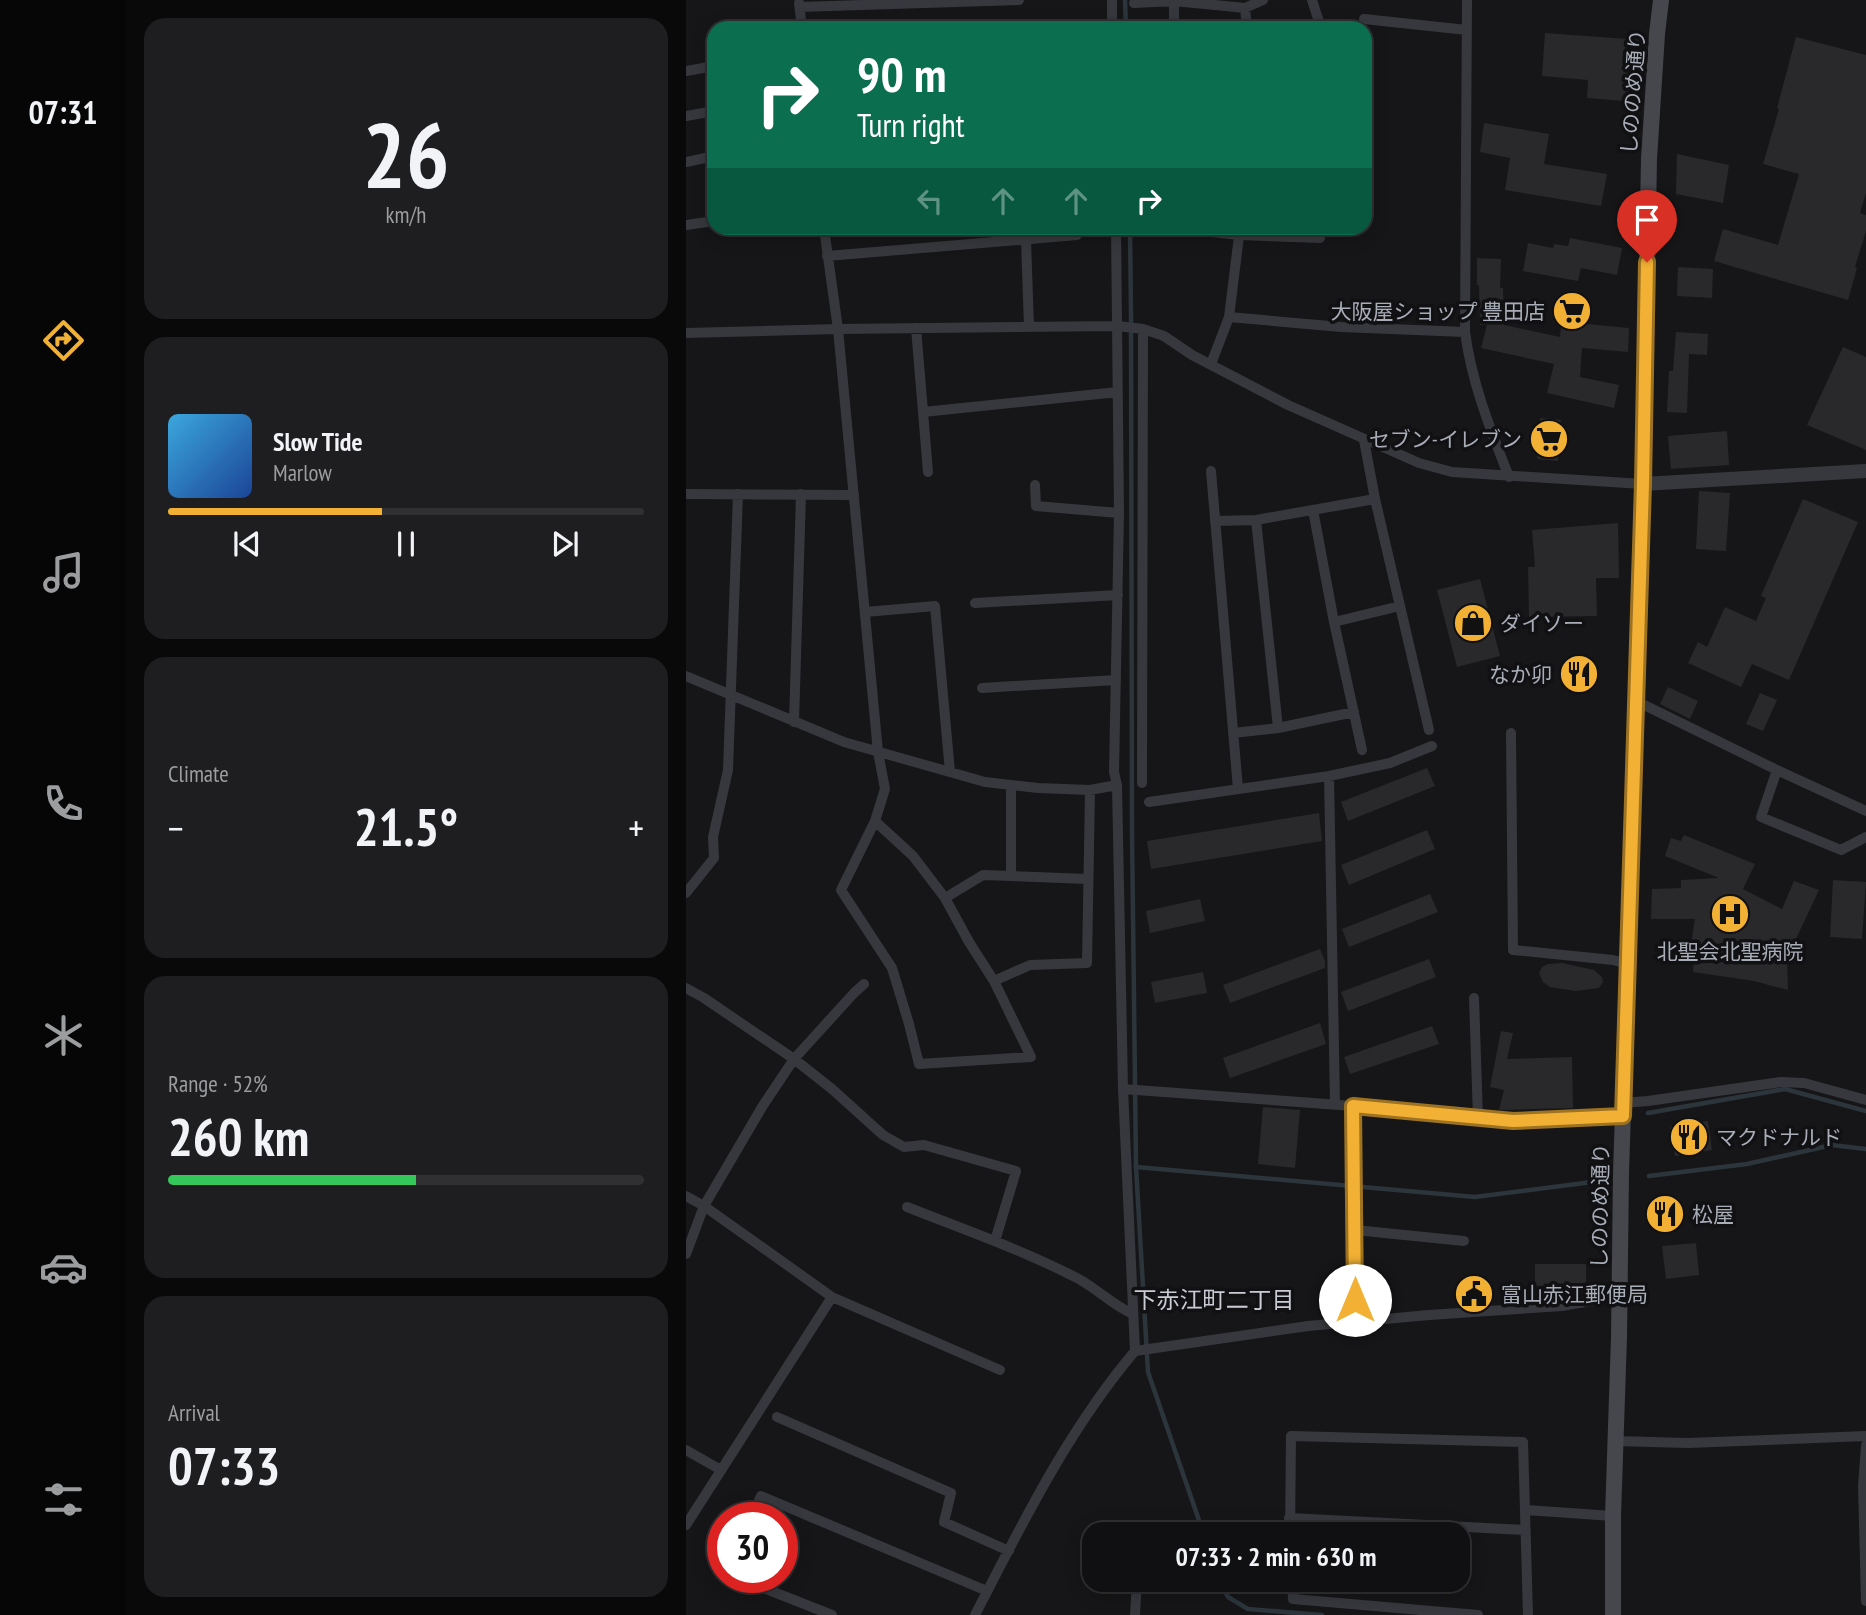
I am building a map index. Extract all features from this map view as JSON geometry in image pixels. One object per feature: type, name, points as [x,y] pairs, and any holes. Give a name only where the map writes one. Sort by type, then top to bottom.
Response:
[{"type":"main road","name":"しののめ通り","points":[[1613,1615],[1623,1110],[1643,484],[1649,159],[1661,0]]},
{"type":"street","points":[[799,4],[1019,0]]},
{"type":"street","points":[[1112,0],[1112,21]]},
{"type":"street","points":[[1135,3],[1174,1],[1245,8],[1263,0]]},
{"type":"street","points":[[1312,0],[1320,21]]},
{"type":"street","points":[[1467,0],[1465,332],[1469,362],[1479,398],[1509,477]]},
{"type":"street","points":[[1174,1],[1174,21]]},
{"type":"street","points":[[1245,8],[1246,21]]},
{"type":"street","points":[[1364,19],[1467,30]]},
{"type":"street","points":[[686,71],[707,67]]},
{"type":"street","points":[[686,116],[707,112]]},
{"type":"street","points":[[686,162],[707,158]]},
{"type":"street","points":[[686,225],[707,222]]},
{"type":"street","points":[[825,235],[838,329],[878,752],[885,789],[875,821],[841,890],[892,968],[919,1064],[1031,1056],[994,981],[969,943],[945,898],[914,856],[875,821]]},
{"type":"street","points":[[827,256],[1077,235]]},
{"type":"street","points":[[1116,235],[1121,326],[1114,772],[1117,785],[1133,1314],[1138,1351]]},
{"type":"street","points":[[1211,364],[1229,317],[1239,235]]},
{"type":"street","points":[[1285,235],[1320,238],[1320,235]]},
{"type":"street","points":[[1026,240],[1029,327]]},
{"type":"street","points":[[1229,317],[1342,327],[1465,332]]},
{"type":"street","points":[[686,333],[1121,326],[1164,337],[1192,355],[1288,405],[1419,463],[1452,472],[1643,484],[1866,471]]},
{"type":"street","points":[[916,328],[928,472]]},
{"type":"street","points":[[1141,329],[1142,783]]},
{"type":"street","points":[[923,412],[1118,392]]},
{"type":"street","points":[[1364,439],[1375,499],[1429,730]]},
{"type":"street","points":[[1211,471],[1238,789]]},
{"type":"street","points":[[1035,485],[1037,506],[1119,513]]},
{"type":"street","points":[[686,494],[854,495]]},
{"type":"street","points":[[686,893],[715,858],[713,837],[728,770],[738,494]]},
{"type":"street","points":[[794,722],[802,494]]},
{"type":"street","points":[[1215,521],[1256,520],[1375,499]]},
{"type":"street","points":[[1313,510],[1362,750]]},
{"type":"street","points":[[1256,520],[1278,728]]},
{"type":"street","points":[[975,603],[1118,595]]},
{"type":"street","points":[[865,612],[936,606],[950,772]]},
{"type":"street","points":[[1334,622],[1400,606]]},
{"type":"street","points":[[686,676],[844,742],[985,782],[1090,790],[1117,785]]},
{"type":"street","points":[[982,688],[1116,680]]},
{"type":"street","points":[[1636,701],[1866,811]]},
{"type":"street","points":[[1233,733],[1278,728],[1354,712]]},
{"type":"street","points":[[1511,733],[1513,950],[1613,960],[1628,964]]},
{"type":"street","points":[[1149,802],[1329,776],[1390,763],[1432,746]]},
{"type":"street","points":[[1777,770],[1761,817],[1841,850],[1866,837]]},
{"type":"street","points":[[1329,776],[1335,1104]]},
{"type":"street","points":[[1011,785],[1011,876]]},
{"type":"street","points":[[994,981],[1030,965],[1087,963],[1090,790]]},
{"type":"street","points":[[945,898],[983,875],[1088,879]]},
{"type":"street","points":[[686,1254],[704,1206],[762,1107],[794,1059],[864,984]]},
{"type":"street","points":[[686,988],[794,1059],[883,1135],[904,1147],[925,1145],[1016,1171],[995,1241]]},
{"type":"street","points":[[1474,998],[1478,1118]]},
{"type":"street","points":[[1125,1089],[1335,1104],[1513,1121],[1623,1110],[1782,1082],[1804,1083],[1866,1100]]},
{"type":"street","points":[[1353,1106],[1355,1323]]},
{"type":"street","points":[[686,1196],[832,1297],[1000,1370]]},
{"type":"street","points":[[907,1207],[1031,1255],[1083,1280],[1123,1310],[1133,1314]]},
{"type":"street","points":[[1355,1230],[1464,1241]]},
{"type":"street","points":[[686,1525],[832,1297]]},
{"type":"street","points":[[975,1615],[1063,1450],[1113,1377],[1138,1351],[1308,1326],[1562,1306],[1619,1297]]},
{"type":"street","points":[[777,1417],[951,1493],[944,1522],[1009,1551]]},
{"type":"street","points":[[1289,1522],[1291,1436],[1523,1442],[1528,1615]]},
{"type":"street","points":[[1615,1441],[1688,1443],[1866,1436]]},
{"type":"street","points":[[1866,1445],[1863,1486],[1866,1601]]},
{"type":"street","points":[[686,1450],[721,1470]]},
{"type":"street","points":[[758,1502],[761,1496],[775,1502]]},
{"type":"street","points":[[1526,1510],[1613,1516]]},
{"type":"street","points":[[798,1512],[987,1591]]},
{"type":"street","points":[[1289,1518],[1525,1530]]},
{"type":"street","points":[[1135,1615],[1137,1592]]},
{"type":"street","points":[[1293,1592],[1293,1599],[1478,1615]]},
{"type":"street","points":[[776,1593],[832,1615]]},
{"type":"building","points":[[1545,33],[1641,40],[1636,102],[1587,98],[1588,80],[1542,76]]},
{"type":"building","points":[[1796,37],[1866,55],[1866,193],[1860,213],[1866,215],[1866,231],[1848,300],[1714,261],[1723,229],[1778,245],[1799,174],[1763,164]]},
{"type":"building","points":[[1484,123],[1549,134],[1544,164],[1607,174],[1601,206],[1505,190],[1510,158],[1480,152]]},
{"type":"building","points":[[1677,154],[1729,165],[1723,203],[1676,194]]},
{"type":"building","points":[[1570,238],[1622,248],[1617,275],[1581,268],[1578,281],[1523,271],[1528,243],[1553,248],[1554,244],[1568,246]]},
{"type":"building","points":[[1477,258],[1501,259],[1500,288],[1503,288],[1504,325],[1560,337],[1563,301],[1589,303],[1587,324],[1629,328],[1628,352],[1582,348],[1580,377],[1619,385],[1614,408],[1547,393],[1554,364],[1481,348],[1487,325],[1480,325]]},
{"type":"building","points":[[1678,267],[1713,269],[1712,298],[1677,296]]},
{"type":"building","points":[[1676,332],[1708,334],[1707,355],[1689,354],[1687,413],[1667,412],[1669,371],[1673,371]]},
{"type":"building","points":[[1843,347],[1866,357],[1866,450],[1807,425]]},
{"type":"building","name":"セブン-イレブン","points":[[1540,418],[1561,420],[1558,461],[1537,459]]},
{"type":"building","points":[[1727,431],[1729,465],[1671,469],[1668,436]]},
{"type":"building","points":[[1699,491],[1730,493],[1726,551],[1696,549]]},
{"type":"building","points":[[1803,499],[1858,522],[1789,680],[1752,664],[1741,687],[1688,663],[1698,642],[1707,647],[1725,607],[1756,621],[1766,598],[1761,596]]},
{"type":"building","points":[[1618,523],[1619,578],[1596,578],[1597,616],[1529,617],[1528,567],[1535,567],[1532,530]]},
{"type":"building","points":[[1480,579],[1500,656],[1457,667],[1437,590]]},
{"type":"building","points":[[1668,687],[1698,701],[1690,719],[1660,704]]},
{"type":"building","points":[[1760,693],[1777,700],[1763,731],[1746,724]]},
{"type":"building","points":[[1427,768],[1435,786],[1348,821],[1341,802]]},
{"type":"building","points":[[1319,813],[1322,841],[1151,869],[1147,841]]},
{"type":"building","points":[[1427,830],[1435,849],[1349,885],[1341,865]]},
{"type":"building","name":"北聖会北聖病院","points":[[1684,835],[1755,864],[1743,889],[1782,909],[1794,881],[1819,890],[1787,958],[1788,990],[1754,981],[1693,972],[1694,957],[1689,956],[1695,919],[1651,919],[1652,889],[1681,888],[1681,880],[1719,878],[1665,856],[1671,838],[1681,841]]},
{"type":"building","points":[[1833,880],[1866,882],[1862,939],[1830,937]]},
{"type":"building","points":[[1430,894],[1438,912],[1349,947],[1342,929]]},
{"type":"building","points":[[1200,899],[1205,921],[1150,933],[1146,911]]},
{"type":"building","points":[[1320,949],[1325,968],[1230,1003],[1223,985]]},
{"type":"building","points":[[1429,959],[1436,977],[1348,1011],[1341,992]]},
{"type":"building","points":[[1562,963],[1594,970],[1602,977],[1603,982],[1599,988],[1575,991],[1550,987],[1543,982],[1539,973],[1542,967]]},
{"type":"building","points":[[1203,972],[1207,993],[1155,1003],[1151,982]]},
{"type":"building","points":[[1320,1023],[1326,1044],[1230,1078],[1223,1058]]},
{"type":"building","points":[[1432,1026],[1439,1044],[1350,1074],[1344,1057]]},
{"type":"building","points":[[1501,1031],[1513,1033],[1507,1059],[1572,1057],[1573,1108],[1499,1110],[1504,1090],[1490,1087]]},
{"type":"building","points":[[1263,1107],[1300,1110],[1295,1168],[1258,1164]]},
{"type":"building","points":[[1708,1121],[1712,1150],[1675,1156],[1670,1127]]},
{"type":"building","points":[[1679,1198],[1682,1221],[1651,1224],[1649,1201]]},
{"type":"building","points":[[1696,1243],[1699,1275],[1666,1279],[1662,1246]]},
{"type":"building","points":[[1535,1264],[1586,1264],[1586,1293],[1535,1294]]},
{"type":"building","points":[[1489,1283],[1490,1302],[1459,1304],[1457,1286]]},
{"type":"waterway","points":[[1125,0],[1126,21]]},
{"type":"waterway","points":[[1130,235],[1136,1167],[1148,1372],[1200,1522]]},
{"type":"waterway","points":[[1648,1113],[1785,1089],[1866,1111]]},
{"type":"waterway","points":[[1649,1176],[1747,1164],[1832,1145],[1866,1149]]},
{"type":"waterway","points":[[1136,1167],[1475,1197],[1600,1181]]},
{"type":"waterway","points":[[1225,1592],[1228,1597],[1248,1609],[1322,1615]]},
{"type":"place","name":"大阪屋ショップ 豊田店","points":[[1572,311]]},
{"type":"place","name":"セブン-イレブン","points":[[1549,439]]},
{"type":"place","name":"ダイソー","points":[[1473,623]]},
{"type":"place","name":"なか卯","points":[[1579,674]]},
{"type":"place","name":"北聖会北聖病院","points":[[1730,914]]},
{"type":"place","name":"マクドナルド","points":[[1689,1137]]},
{"type":"place","name":"松屋","points":[[1665,1214]]},
{"type":"place","name":"富山赤江郵便局","points":[[1474,1294]]},
{"type":"district","name":"下赤江町二丁目","points":[[1214,1299]]},
{"type":"route","points":[[1355,1300],[1353,1106],[1513,1121],[1623,1116],[1643,484],[1647,262]]}]
